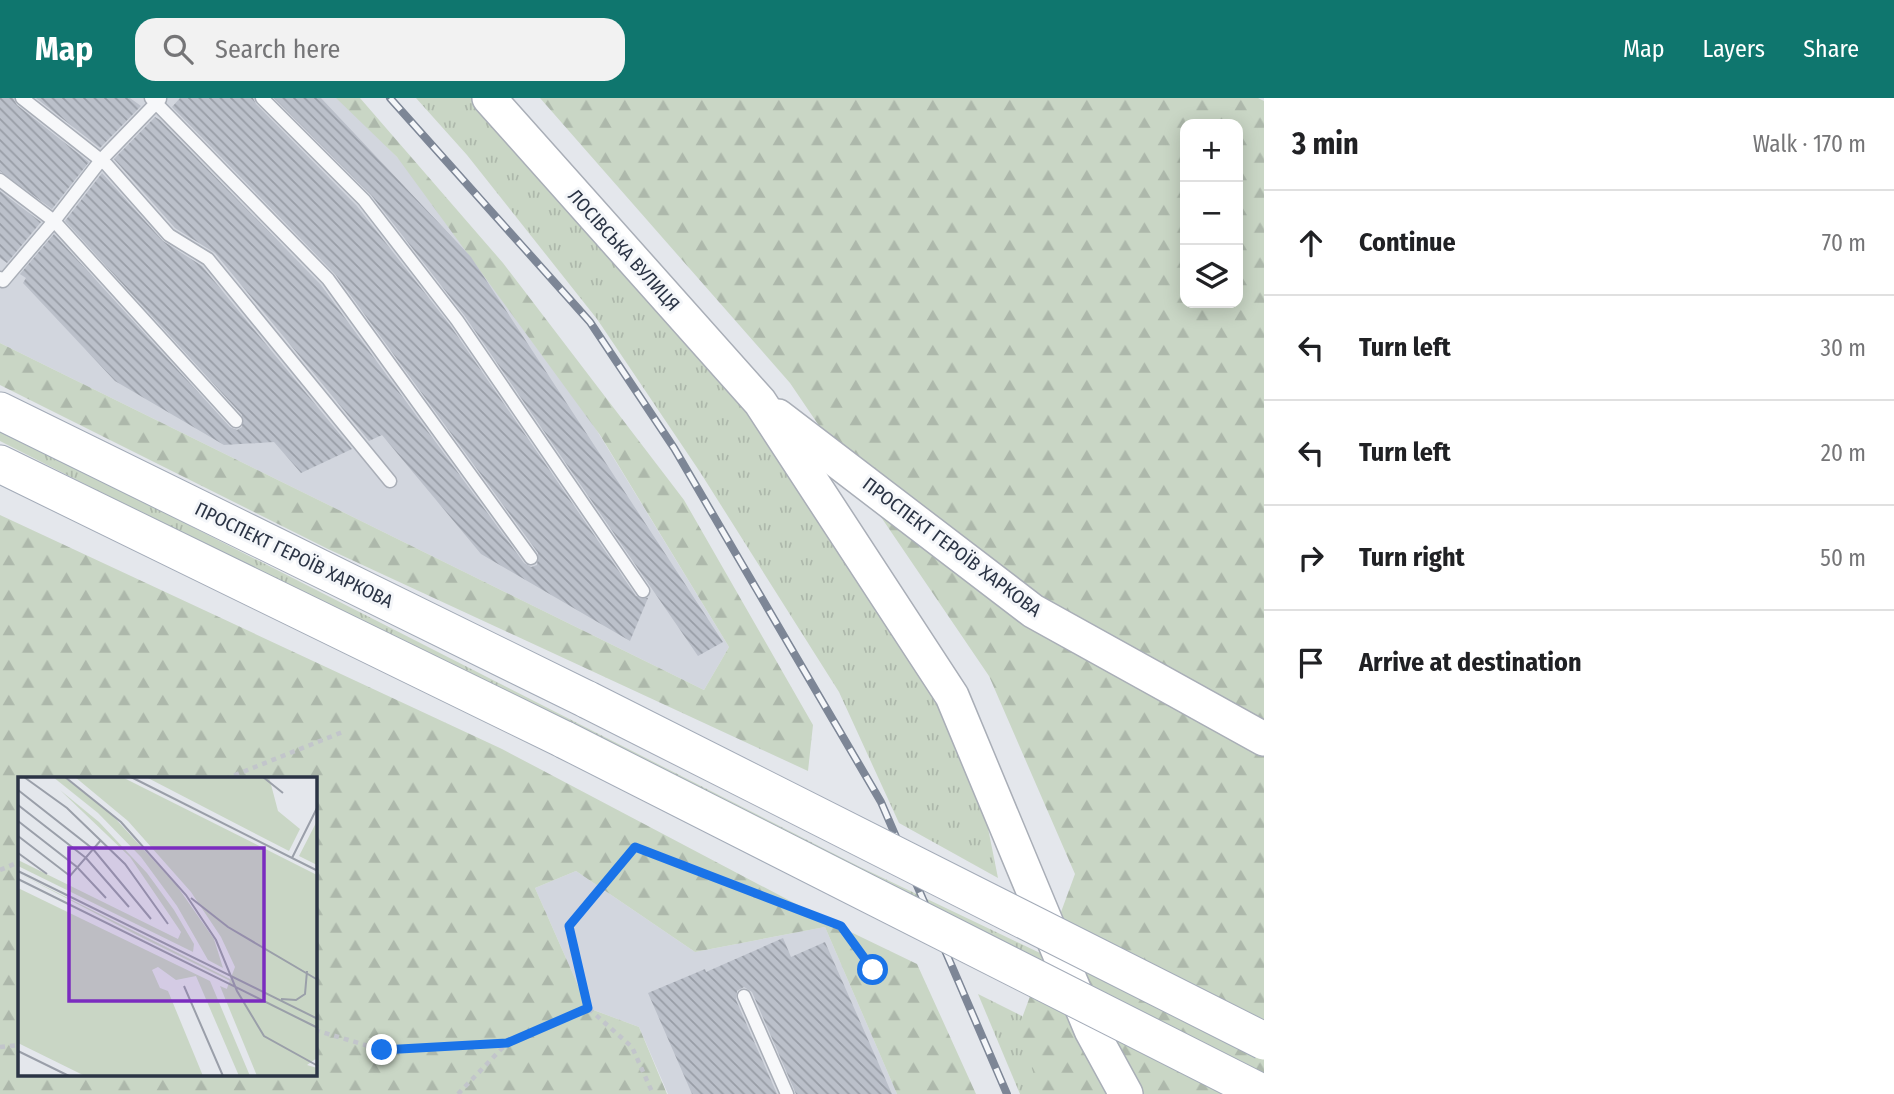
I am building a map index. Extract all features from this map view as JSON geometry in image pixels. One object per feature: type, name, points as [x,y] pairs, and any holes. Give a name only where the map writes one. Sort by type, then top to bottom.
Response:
[{"type":"main road","name":"ЛОСІВСЬКА ВУЛИЦЯ","points":[[489,98],[760,402]]},
{"type":"main road","name":"ПРОСПЕКТ ГЕРОЇВ ХАРКОВА","points":[[760,402],[1033,611],[1264,739]]},
{"type":"main road","points":[[760,402],[951,696],[1091,1030],[1126,1094]]},
{"type":"main road","name":"ПРОСПЕКТ ГЕРОЇВ ХАРКОВА","points":[[0,411],[588,699],[1264,1041]]},
{"type":"main road","points":[[0,464],[565,740],[1261,1093]]},
{"type":"lane","points":[[22,98],[101,160],[169,235],[208,259],[390,481]]},
{"type":"lane","points":[[262,98],[364,200],[457,320],[643,591]]},
{"type":"lane","points":[[0,278],[3,281],[101,160],[156,100],[328,279],[531,558]]},
{"type":"lane","points":[[0,180],[54,221],[236,421]]},
{"type":"lane","points":[[744,996],[787,1094]]},
{"type":"path","points":[[230,777],[345,731]]},
{"type":"path","points":[[653,1094],[632,1047],[588,1008],[569,926],[635,847],[841,926],[873,970]]},
{"type":"path","points":[[0,870],[18,862]]},
{"type":"path","points":[[317,1031],[382,1050],[507,1043],[588,1008]]},
{"type":"path","points":[[458,1094],[507,1043]]},
{"type":"path","points":[[0,1047],[18,1045]]},
{"type":"shaded area","points":[[0,98],[340,98],[486,249],[729,647],[704,690],[0,343]]},
{"type":"shaded area","points":[[576,871],[695,952],[825,927],[897,1094],[668,1094],[639,1027],[588,1008],[535,888]]},
{"type":"green space","points":[[336,98],[360,98],[503,263],[684,500],[813,725],[808,771],[328,549],[0,385],[0,343],[704,690],[729,647],[600,435],[397,157]]},
{"type":"green space","points":[[416,98],[489,98],[703,347],[938,692],[983,803],[998,878],[899,823],[839,692],[700,472],[597,319],[467,155]]},
{"type":"green space","points":[[540,98],[1258,98],[1264,101],[1264,1094],[1043,1094],[1018,1029],[1075,874],[989,676],[790,383]]},
{"type":"green space","points":[[0,429],[858,866],[1264,1060],[1264,1071],[854,874],[0,441]]},
{"type":"green space","points":[[0,515],[502,749],[832,923],[917,964],[976,1094],[897,1094],[825,927],[695,952],[576,871],[535,888],[588,1008],[639,1027],[667,1094],[0,1094]]},
{"type":"green space","points":[[978,994],[1022,1016],[1059,1094],[1020,1094]]},
{"type":"building","points":[[0,98],[13,98],[17,105],[89,162],[52,209],[0,171]]},
{"type":"building","points":[[36,98],[130,98],[141,106],[100,148]]},
{"type":"building","points":[[180,98],[253,98],[357,206],[450,325],[636,596],[648,598],[630,641],[481,554],[382,435],[369,441],[215,253],[175,228],[114,159],[155,117],[160,120],[321,285],[524,563],[531,567],[537,565],[538,553],[335,274],[172,107]]},
{"type":"building","points":[[274,98],[321,98],[471,257],[723,642],[698,656],[464,315],[371,195]]},
{"type":"building","points":[[102,173],[163,241],[202,266],[352,449],[301,473],[274,442],[224,445],[115,381],[23,283],[26,278],[20,274],[54,234],[230,427],[237,430],[242,427],[242,415],[65,221]]},
{"type":"building","points":[[0,191],[41,222],[7,263],[0,258]]},
{"type":"building","points":[[783,938],[791,957],[825,942],[892,1094],[796,1094],[752,992],[744,987],[737,991],[736,1000],[777,1094],[692,1094],[648,993],[705,969],[706,972]]},
{"type":"railway","points":[[390,98],[590,322],[674,448],[881,802],[1007,1094]]},
{"type":"route","points":[[382,1050],[507,1043],[588,1008],[569,926],[635,847],[841,926],[873,970]]}]
